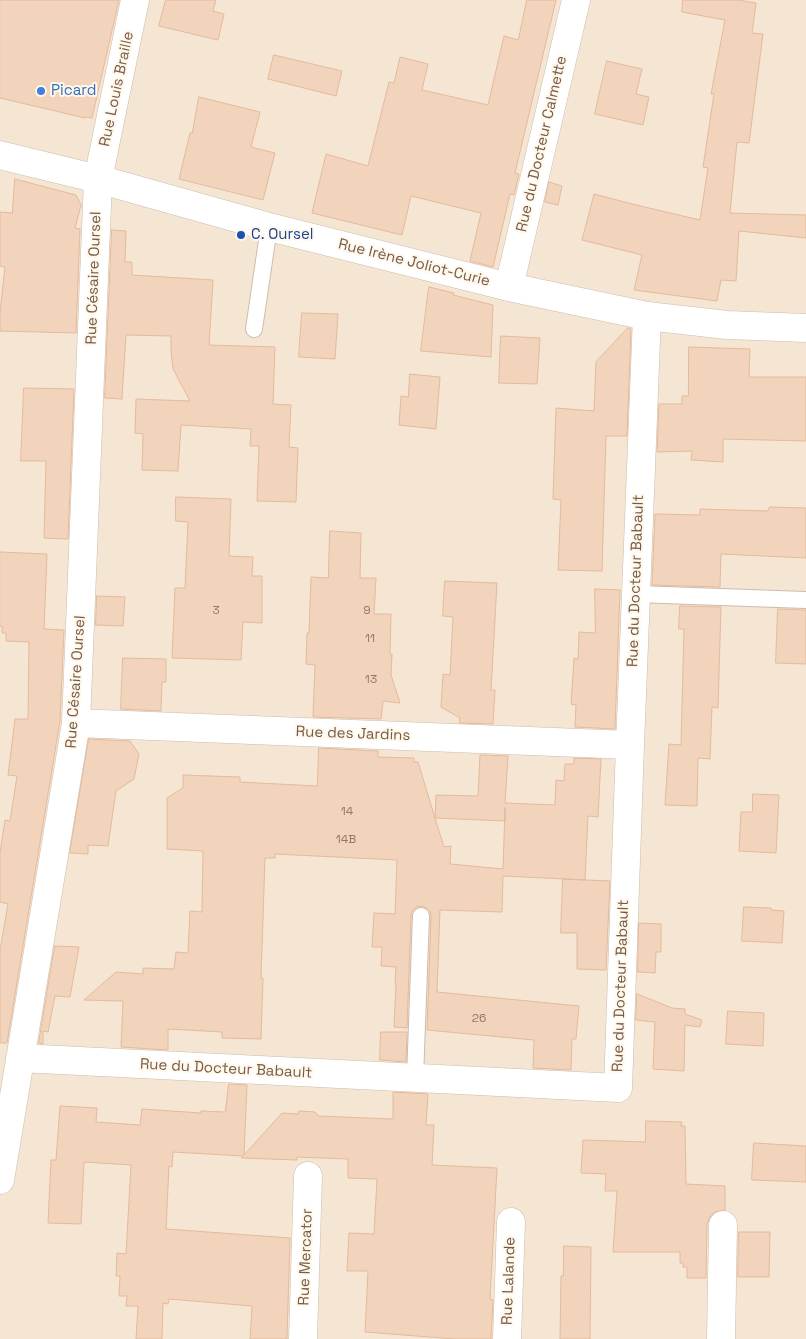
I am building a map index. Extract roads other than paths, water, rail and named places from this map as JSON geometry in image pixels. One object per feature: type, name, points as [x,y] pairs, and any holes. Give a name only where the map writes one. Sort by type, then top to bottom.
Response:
[{"type":"street","name":"Rue Louis Braille","points":[[98,179],[135,0]]},
{"type":"street","name":"Rue du Docteur Calmette","points":[[509,287],[576,0]]},
{"type":"street","name":"Rue Irène Joliot-Curie","points":[[0,155],[98,179],[270,227],[509,287],[647,316],[727,325],[806,328]]},
{"type":"street","name":"Rue Césaire Oursel","points":[[0,1180],[76,723],[98,179]]},
{"type":"street","name":"Rue du Docteur Babault","points":[[20,1058],[618,1088],[647,316]]},
{"type":"street","name":"Rue des Jardins","points":[[76,723],[630,745]]},
{"type":"street","name":"Rue Mercator","points":[[303,1339],[308,1176]]},
{"type":"street","name":"Rue Lalande","points":[[507,1339],[511,1222]]},
{"type":"street","points":[[721,1339],[723,1225]]},
{"type":"lane","points":[[254,329],[270,227]]},
{"type":"lane","points":[[636,594],[806,600]]},
{"type":"lane","points":[[414,1078],[421,916]]},
{"type":"place","name":"Picard","points":[[41,91]]},
{"type":"place","name":"C. Oursel","points":[[241,235]]}]
